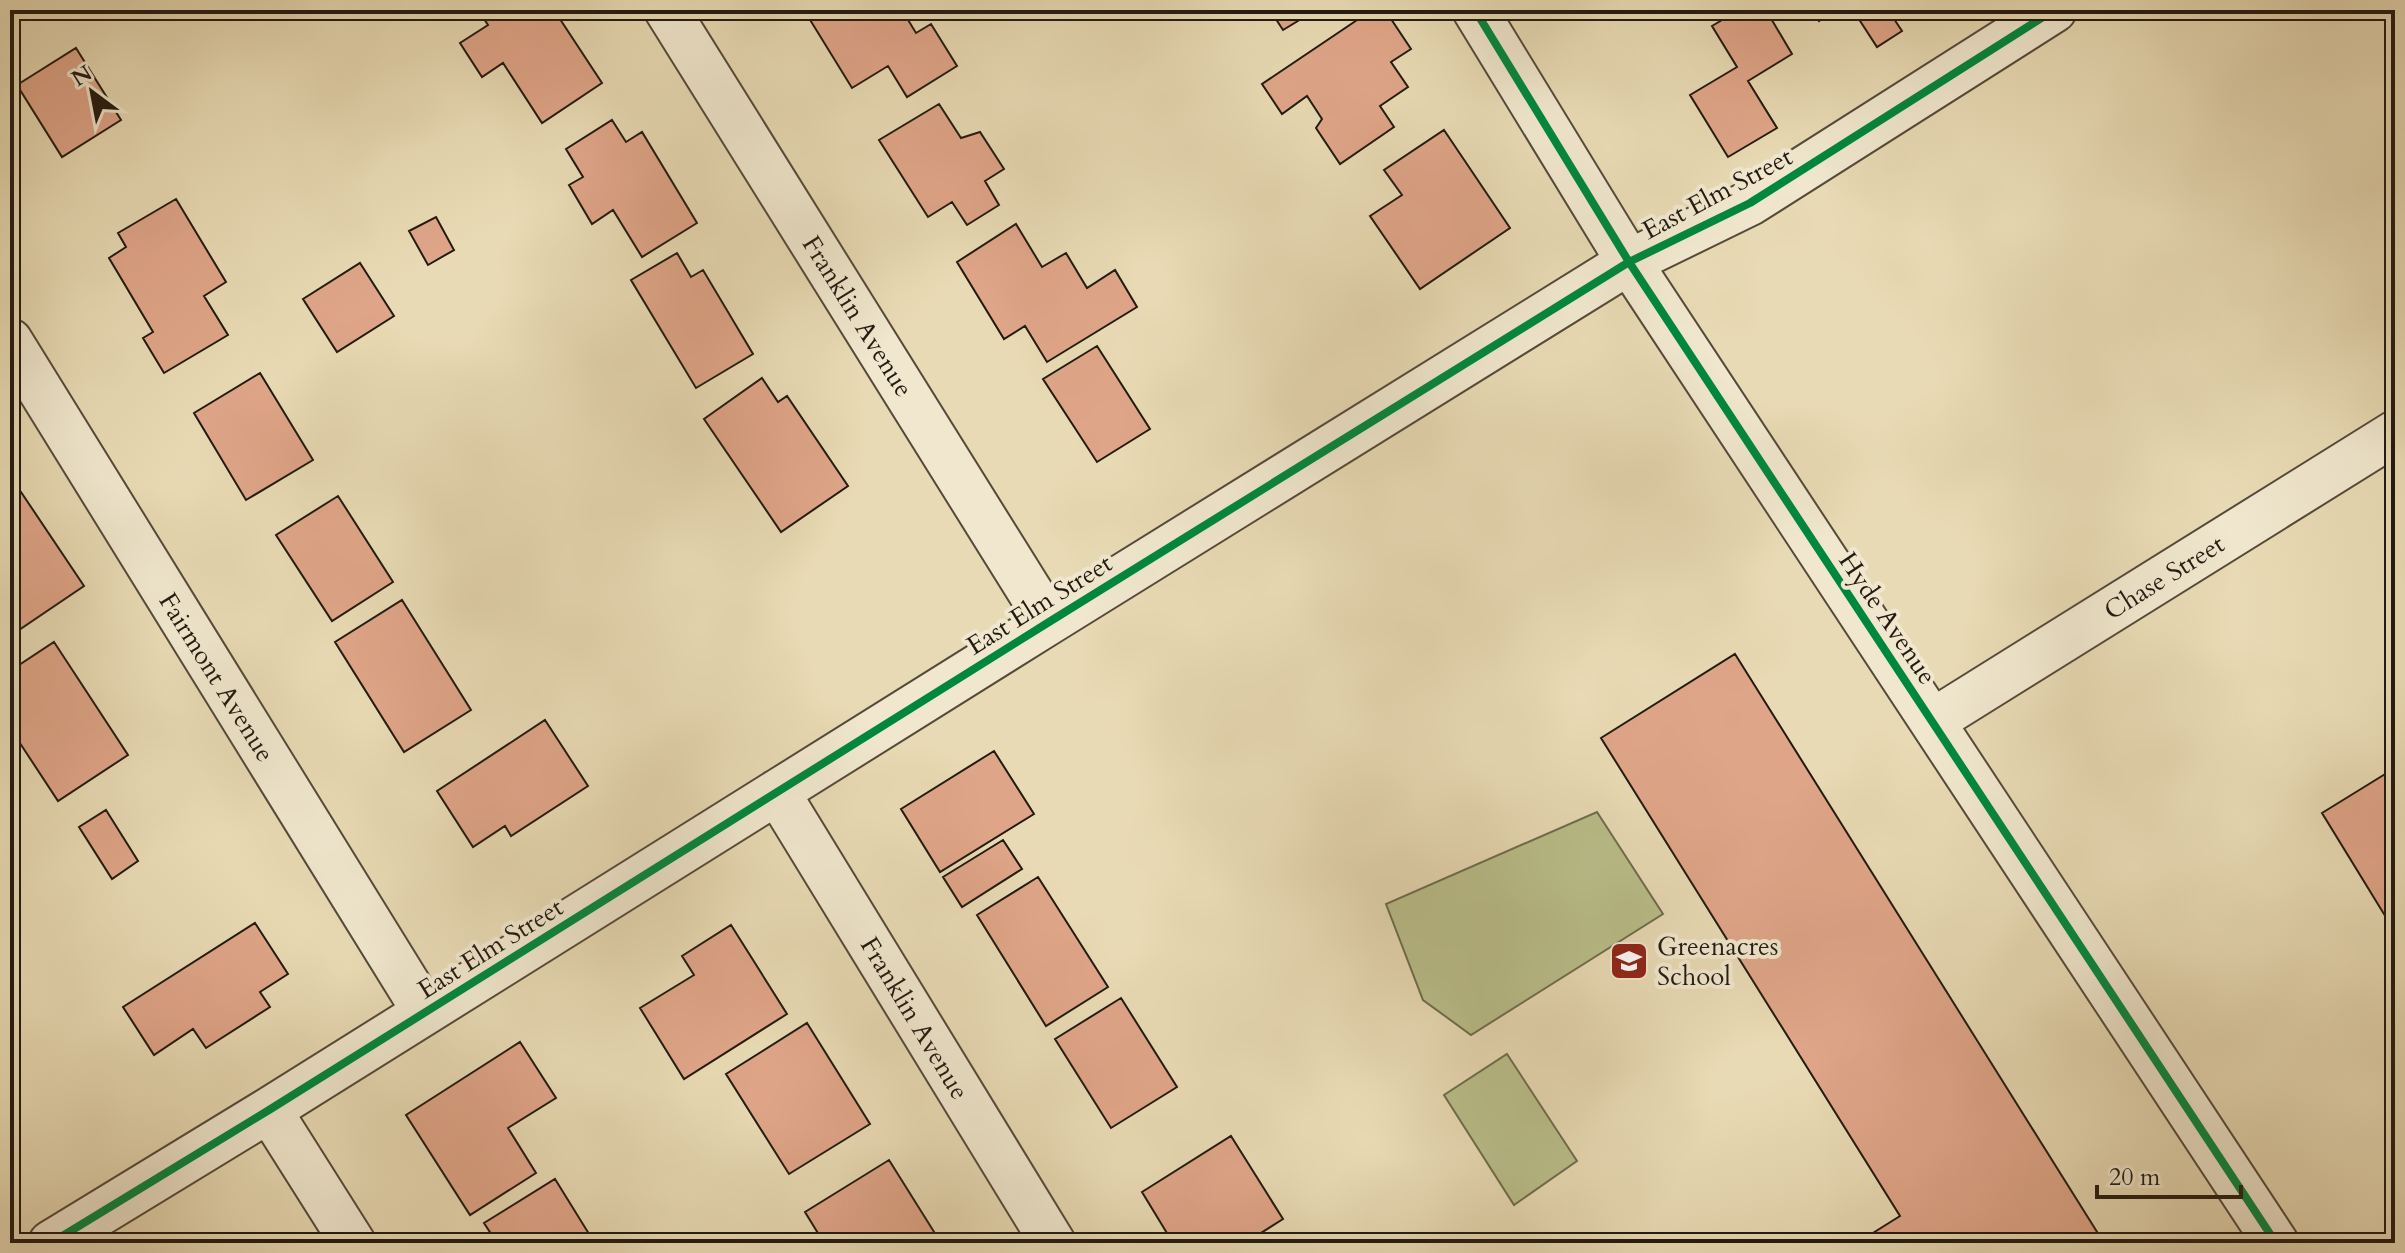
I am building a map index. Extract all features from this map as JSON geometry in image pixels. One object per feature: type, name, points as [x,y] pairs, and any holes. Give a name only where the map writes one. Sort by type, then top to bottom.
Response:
[{"type":"street","name":"Franklin Avenue","points":[[667,10],[1049,622]]},
{"type":"street","name":"Hyde Avenue","points":[[1475,10],[1629,262],[2276,1243]]},
{"type":"street","name":"East Elm Street","points":[[51,1243],[1629,262],[1750,203],[2054,10]]},
{"type":"street","name":"Fairmont Avenue","points":[[10,341],[425,1012]]},
{"type":"street","name":"Chase Street","points":[[1933,721],[2395,433]]},
{"type":"street","name":"Franklin Avenue","points":[[777,792],[1053,1243]]},
{"type":"street","points":[[269,1110],[353,1243]]},
{"type":"green space","points":[[1597,812],[1663,914],[1471,1035],[1423,1000],[1386,904]]},
{"type":"green space","points":[[1507,1054],[1577,1161],[1514,1205],[1444,1095]]},
{"type":"building","points":[[10,10],[35,10],[10,25]]},
{"type":"building","points":[[478,10],[554,10],[602,83],[542,123],[503,63],[482,77],[460,43],[488,25]]},
{"type":"building","points":[[804,10],[902,10],[916,33],[931,24],[957,66],[907,97],[888,66],[852,88]]},
{"type":"building","points":[[1270,10],[1316,10],[1283,30]]},
{"type":"building","points":[[1372,10],[1385,10],[1411,49],[1391,62],[1408,87],[1380,106],[1394,127],[1340,164],[1316,128],[1322,119],[1307,96],[1282,114],[1262,84]]},
{"type":"building","points":[[1739,10],[1766,10],[1792,54],[1748,81],[1777,128],[1728,157],[1690,95],[1737,67],[1712,26]]},
{"type":"building","points":[[1812,10],[1835,10],[1819,21]]},
{"type":"building","points":[[1853,10],[1888,10],[1902,31],[1877,47]]},
{"type":"building","points":[[76,48],[121,120],[62,157],[17,85]]},
{"type":"building","points":[[939,104],[961,138],[980,132],[1004,169],[985,181],[999,205],[967,225],[952,202],[928,217],[879,140]]},
{"type":"building","points":[[612,120],[626,142],[642,132],[697,223],[642,257],[613,210],[592,224],[569,185],[583,177],[566,149]]},
{"type":"building","points":[[1444,130],[1510,228],[1420,289],[1370,216],[1402,195],[1384,170]]},
{"type":"building","points":[[176,199],[226,282],[204,296],[228,335],[164,373],[143,338],[153,332],[109,258],[126,247],[118,233]]},
{"type":"building","points":[[436,217],[454,250],[428,265],[409,231]]},
{"type":"building","points":[[1016,224],[1042,267],[1066,253],[1087,288],[1115,270],[1137,307],[1047,362],[1025,326],[1004,339],[957,262]]},
{"type":"building","points":[[677,253],[691,277],[703,270],[753,354],[696,388],[631,280]]},
{"type":"building","points":[[360,263],[394,316],[337,352],[303,299]]},
{"type":"building","points":[[1097,346],[1150,429],[1097,462],[1043,379]]},
{"type":"building","points":[[260,373],[313,460],[246,500],[194,413]]},
{"type":"building","points":[[762,378],[778,402],[787,396],[848,486],[781,532],[704,419]]},
{"type":"building","points":[[21,492],[84,586],[10,636],[10,499]]},
{"type":"building","points":[[338,496],[393,582],[332,621],[276,535]]},
{"type":"building","points":[[402,600],[471,710],[404,752],[335,642]]},
{"type":"building","points":[[54,642],[128,755],[58,801],[10,728],[10,671]]},
{"type":"building","name":"Greenacres School","points":[[1735,654],[2104,1243],[1857,1243],[1900,1216],[1601,738]]},
{"type":"building","points":[[545,720],[588,786],[511,836],[505,826],[473,847],[437,791]]},
{"type":"building","points":[[994,751],[1034,814],[940,872],[901,809]]},
{"type":"building","points":[[2395,768],[2395,932],[2322,813]]},
{"type":"building","points":[[106,810],[138,861],[112,879],[79,827]]},
{"type":"building","points":[[1003,840],[1022,869],[962,907],[943,877]]},
{"type":"building","points":[[1038,877],[1108,987],[1046,1026],[977,915]]},
{"type":"building","points":[[255,923],[288,974],[260,992],[270,1007],[206,1048],[193,1029],[154,1055],[123,1007]]},
{"type":"building","points":[[731,925],[787,1014],[684,1079],[640,1008],[694,975],[682,956]]},
{"type":"building","points":[[1121,998],[1177,1087],[1111,1128],[1055,1039]]},
{"type":"building","points":[[807,1023],[870,1124],[789,1174],[726,1074]]},
{"type":"building","points":[[520,1042],[556,1098],[508,1128],[536,1173],[470,1215],[406,1115]]},
{"type":"building","points":[[1231,1136],[1283,1219],[1245,1243],[1173,1243],[1142,1192]]},
{"type":"building","points":[[889,1160],[941,1243],[824,1243],[805,1212]]},
{"type":"building","points":[[555,1179],[594,1242],[608,1234],[614,1243],[497,1243],[484,1223]]},
{"type":"cycle path","points":[[1475,10],[1629,262],[2276,1243]]},
{"type":"cycle path","points":[[51,1243],[1629,262],[1750,203],[2054,10]]},
{"type":"place","name":"Greenacres School","points":[[1629,961]]}]
